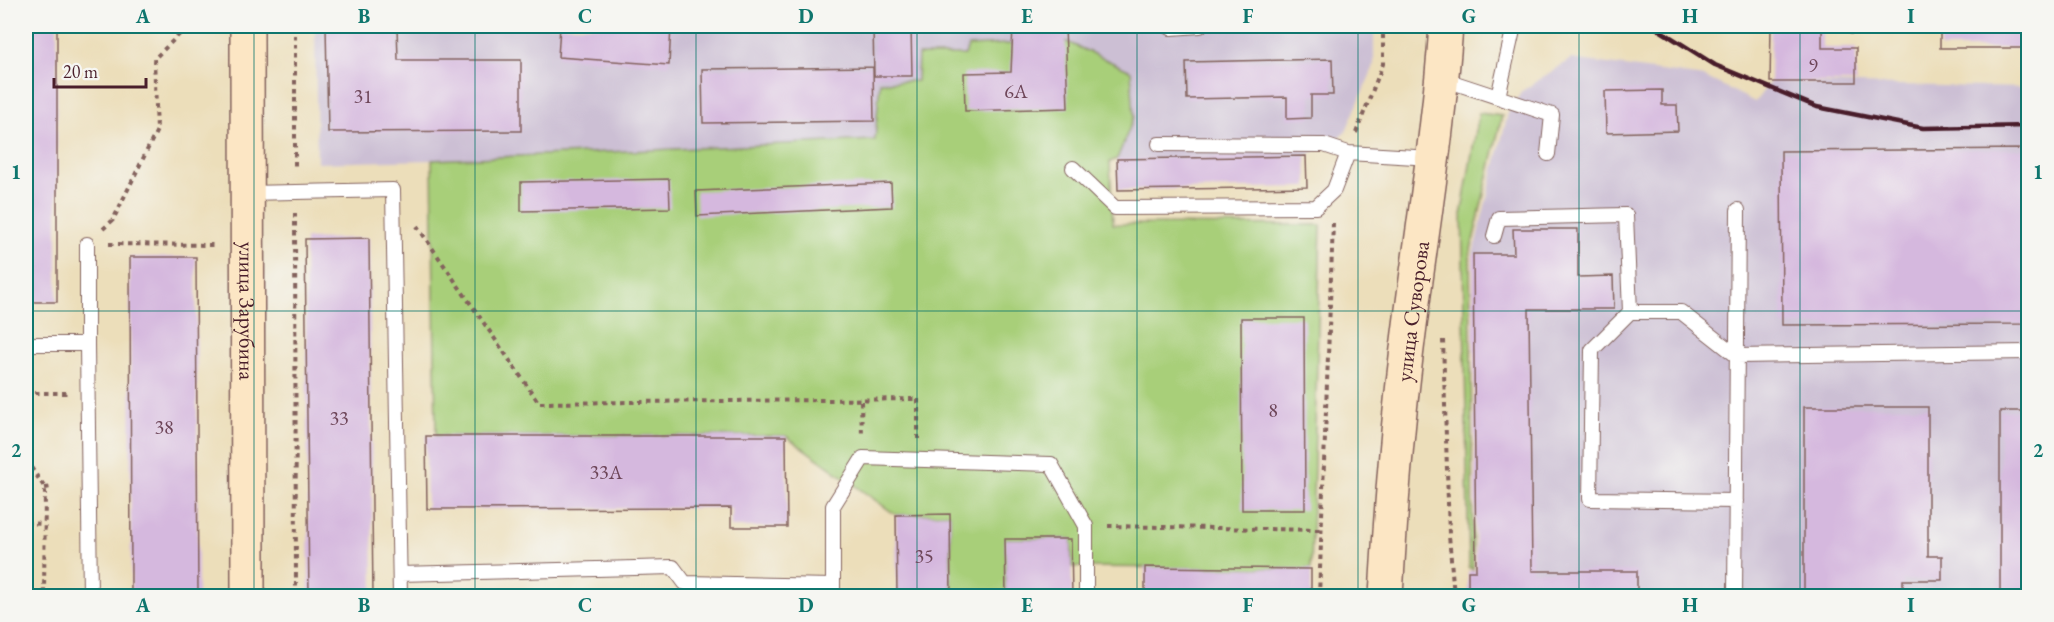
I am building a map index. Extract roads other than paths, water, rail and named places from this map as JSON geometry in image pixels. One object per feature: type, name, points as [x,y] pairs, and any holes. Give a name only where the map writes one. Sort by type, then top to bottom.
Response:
[{"type":"main road","name":"улица Зарубина","points":[[247,26],[248,597]]},
{"type":"main road","name":"улица Суворова","points":[[1386,597],[1403,382],[1443,79],[1446,26]]},
{"type":"lane","points":[[1168,26],[1171,28],[1200,26]]},
{"type":"lane","points":[[1498,97],[1514,26]]},
{"type":"lane","points":[[1443,79],[1552,115],[1548,154]]},
{"type":"lane","points":[[1160,144],[1324,145],[1348,153],[1432,158]]},
{"type":"lane","points":[[1073,168],[1115,208],[1316,207],[1335,190],[1348,153]]},
{"type":"lane","points":[[247,193],[393,190],[400,597]]},
{"type":"lane","points":[[1735,597],[1738,210]]},
{"type":"lane","points":[[1494,236],[1499,218],[1626,214],[1630,312]]},
{"type":"lane","points":[[87,244],[90,597]]},
{"type":"lane","points":[[1736,501],[1590,499],[1592,350],[1630,312],[1681,312],[1737,356],[2028,352]]},
{"type":"lane","points":[[26,344],[87,345]]},
{"type":"lane","points":[[400,574],[673,567],[685,584],[833,591],[833,506],[863,458],[1051,464],[1086,526],[1086,597]]},
{"type":"railway","points":[[1653,26],[1715,65],[1817,107],[1923,128],[2028,126]]}]
